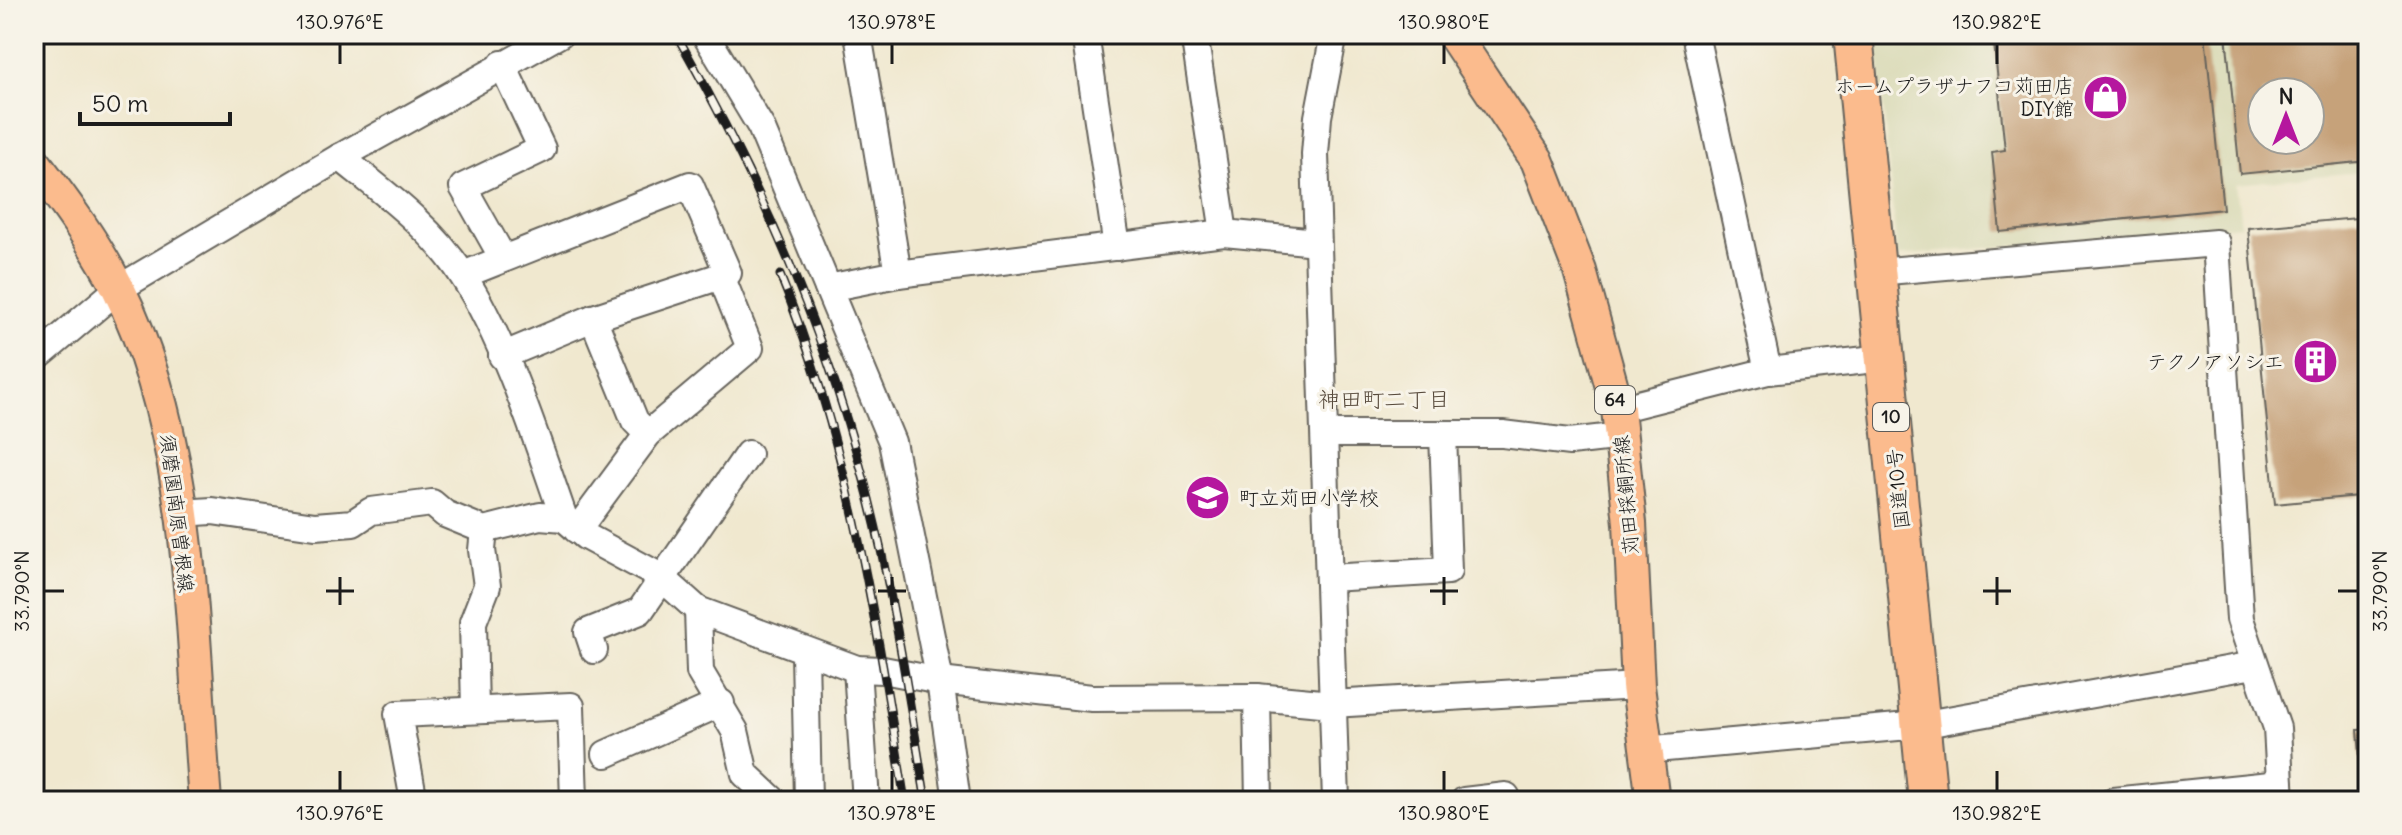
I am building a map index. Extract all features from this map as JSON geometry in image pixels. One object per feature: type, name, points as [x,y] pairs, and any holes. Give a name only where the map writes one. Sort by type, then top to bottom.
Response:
[{"type":"highway","name":"国道10号","points":[[1835,34],[1876,359],[1911,726],[1910,801]]},
{"type":"highway","name":"国道10号","points":[[1853,34],[1876,272],[1876,359]]},
{"type":"highway","name":"国道10号","points":[[1911,726],[1928,801]]},
{"type":"main road","name":"苅田採銅所線","points":[[1453,34],[1537,160],[1580,271],[1620,423],[1638,686],[1653,801]]},
{"type":"main road","name":"須磨園南原曽根線","points":[[34,162],[73,211],[118,289],[151,371],[170,440],[181,513],[205,801]]},
{"type":"street","points":[[34,360],[118,289],[340,157],[560,34]]},
{"type":"street","points":[[705,34],[761,127],[892,442],[940,681],[957,801]]},
{"type":"street","points":[[858,34],[898,274]]},
{"type":"street","points":[[1085,34],[1117,247]]},
{"type":"street","points":[[1194,34],[1224,233]]},
{"type":"street","points":[[1334,34],[1318,117],[1317,242],[1336,801]]},
{"type":"street","points":[[1695,34],[1768,371]]},
{"type":"street","points":[[502,64],[542,149],[463,187],[503,258]]},
{"type":"street","points":[[340,157],[406,211],[463,275],[502,356],[570,524]]},
{"type":"street","points":[[463,275],[690,185],[728,273],[593,318],[502,356]]},
{"type":"street","points":[[828,288],[898,274],[1224,233],[1317,242]]},
{"type":"street","points":[[1876,272],[2216,243],[2240,619],[2277,728],[2281,792],[2113,801]]},
{"type":"street","points":[[570,524],[648,434],[750,348],[721,276]]},
{"type":"street","points":[[593,318],[635,421],[648,434]]},
{"type":"street","points":[[1325,434],[1503,434],[1570,442],[1768,371],[1876,359]]},
{"type":"street","points":[[1329,578],[1448,571],[1443,434]]},
{"type":"street","points":[[594,650],[588,632],[640,611],[748,454]]},
{"type":"street","points":[[181,513],[212,511],[315,526],[353,523],[371,511],[432,503],[445,514],[484,530],[540,516],[570,524],[661,577],[698,610],[857,669],[883,670],[940,681],[1092,698],[1257,697],[1332,704],[1638,686]]},
{"type":"street","points":[[475,710],[473,622],[487,586],[482,550],[484,530]]},
{"type":"street","points":[[698,610],[700,672],[735,731],[745,774],[774,801]]},
{"type":"street","points":[[805,652],[808,801]]},
{"type":"street","points":[[1644,750],[1911,726],[2254,665]]},
{"type":"street","points":[[857,669],[866,801]]},
{"type":"street","points":[[1257,697],[1259,801]]},
{"type":"street","points":[[606,754],[721,703]]},
{"type":"street","points":[[414,801],[398,714],[571,706],[574,801]]},
{"type":"street","points":[[1464,801],[1506,796],[1506,801]]},
{"type":"shaded area","points":[[1877,34],[2368,34],[2368,171],[2236,184],[2241,225],[1897,256]]},
{"type":"building","name":"ホームプラザナフコ苅田店 DIY館","points":[[2083,34],[2205,34],[2223,209],[2000,232],[1992,152],[2005,150],[1994,43]]},
{"type":"building","points":[[2226,34],[2368,34],[2368,161],[2240,174]]},
{"type":"building","name":"テクノアソシエ","points":[[2368,217],[2368,495],[2275,504],[2248,228]]},
{"type":"building","points":[[2368,729],[2368,781],[2362,781],[2358,730]]},
{"type":"railway","points":[[676,34],[733,141],[784,251],[847,422],[883,559],[926,801]]},
{"type":"railway","points":[[780,275],[825,403],[858,534],[905,801]]},
{"type":"place","name":"ホームプラザナフコ苅田店 DIY館","points":[[2105,97]]},
{"type":"place","name":"テクノアソシエ","points":[[2315,362]]},
{"type":"place","name":"町立苅田小学校","points":[[1208,498]]},
{"type":"district","name":"神田町二丁目","points":[[1384,399]]}]
